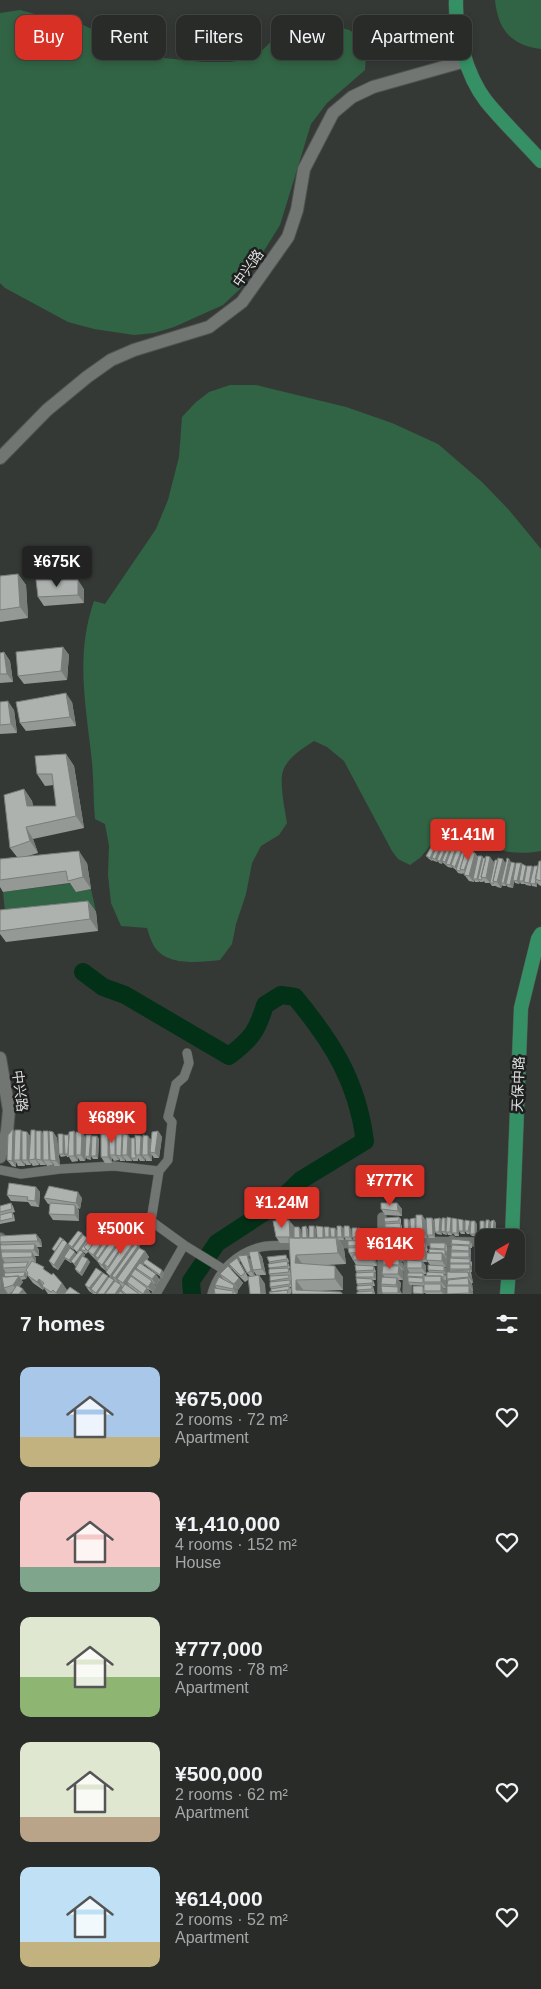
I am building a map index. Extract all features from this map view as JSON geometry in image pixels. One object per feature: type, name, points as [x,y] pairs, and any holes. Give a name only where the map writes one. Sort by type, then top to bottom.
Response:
[{"type":"main road","points":[[456,0],[455,17],[465,61],[485,100],[541,161]]},
{"type":"main road","name":"中兴路","points":[[0,458],[47,410],[111,360],[134,350],[209,327],[242,302],[288,237],[297,210],[304,169],[333,114],[346,102],[373,87],[465,61]]},
{"type":"main road","name":"天保中路","points":[[512,1229],[521,1008],[538,939],[541,934]]},
{"type":"main road","name":"中兴路","points":[[0,1058],[9,1110],[7,1131],[0,1157]]},
{"type":"main road","points":[[0,1240],[4,1265],[5,1294]]},
{"type":"main road","points":[[507,1294],[508,1279]]},
{"type":"street","points":[[188,1053],[189,1063],[184,1077],[176,1084],[168,1117],[172,1122],[168,1160],[159,1171],[151,1221],[184,1245],[223,1269]]},
{"type":"street","points":[[0,1170],[21,1174],[60,1169],[114,1166],[159,1171]]},
{"type":"street","points":[[382,1217],[382,1294]]},
{"type":"street","points":[[449,1294],[452,1240]]},
{"type":"street","points":[[407,1294],[409,1241],[475,1241]]},
{"type":"street","points":[[324,1244],[382,1243]]},
{"type":"street","points":[[156,1294],[171,1264],[184,1245]]},
{"type":"street","points":[[212,1294],[223,1269],[242,1256],[261,1247],[314,1245]]},
{"type":"green space","points":[[495,0],[541,0],[541,49],[522,44],[508,34],[499,20]]},
{"type":"green space","points":[[20,10],[39,15],[15,15],[15,60],[82,60],[82,24],[92,29],[92,60],[166,60],[166,58],[203,62],[230,62],[261,60],[261,51],[271,42],[271,60],[343,60],[343,28],[353,32],[353,60],[366,60],[365,70],[327,103],[311,124],[280,225],[240,289],[223,305],[174,327],[154,333],[134,335],[94,329],[68,322],[5,288],[0,283],[0,13]]},
{"type":"green space","points":[[230,385],[256,385],[346,407],[392,423],[438,444],[482,482],[509,510],[541,549],[541,851],[516,853],[503,851],[442,831],[421,857],[410,865],[398,859],[392,851],[344,761],[327,747],[314,741],[300,750],[285,766],[282,776],[282,789],[287,823],[279,835],[261,846],[252,863],[246,894],[236,924],[232,944],[220,960],[184,962],[160,953],[153,944],[147,928],[121,926],[111,903],[108,875],[109,846],[105,824],[95,819],[93,769],[85,701],[83,661],[88,621],[94,601],[105,604],[156,529],[168,500],[179,457],[182,417],[209,392]]},
{"type":"green space","points":[[74,883],[76,892],[91,889],[96,912],[6,921],[3,892]]},
{"type":"building","points":[[18,574],[20,607],[0,610],[0,576]]},
{"type":"building","points":[[36,580],[78,580],[78,595],[38,597]]},
{"type":"building","points":[[63,647],[61,671],[18,676],[16,652]]},
{"type":"building","points":[[4,652],[7,674],[0,674],[0,653]]},
{"type":"building","points":[[66,693],[70,717],[20,723],[16,702]]},
{"type":"building","points":[[8,701],[11,724],[0,725],[0,702]]},
{"type":"building","points":[[66,754],[76,816],[26,827],[30,841],[10,848],[4,795],[24,789],[27,806],[56,806],[52,774],[37,774],[35,756]]},
{"type":"building","points":[[435,840],[438,840],[430,858],[426,856]]},
{"type":"building","points":[[439,840],[443,841],[435,859],[432,858]]},
{"type":"building","points":[[444,842],[448,842],[440,861],[437,860]]},
{"type":"building","points":[[449,843],[452,844],[445,862],[442,861]]},
{"type":"building","points":[[454,843],[457,844],[450,865],[446,864]]},
{"type":"building","points":[[459,844],[463,846],[455,867],[451,865]]},
{"type":"building","points":[[467,846],[471,848],[470,851],[475,853],[469,876],[464,875],[470,855],[464,870],[460,869]]},
{"type":"building","points":[[463,848],[466,849],[460,871],[456,870]]},
{"type":"building","points":[[79,851],[83,877],[68,881],[66,871],[0,880],[0,859]]},
{"type":"building","points":[[478,856],[482,856],[477,879],[473,879]]},
{"type":"building","points":[[486,856],[490,857],[486,878],[481,877]]},
{"type":"building","points":[[483,858],[486,858],[481,880],[478,879]]},
{"type":"building","points":[[498,858],[503,859],[497,882],[493,881]]},
{"type":"building","points":[[507,858],[509,859],[504,883],[501,883]]},
{"type":"building","points":[[495,860],[498,860],[494,883],[490,883]]},
{"type":"building","points":[[539,861],[541,861],[541,881],[535,879]]},
{"type":"building","points":[[511,862],[515,863],[510,885],[506,884]]},
{"type":"building","points":[[516,863],[521,863],[517,881],[513,880]]},
{"type":"building","points":[[522,864],[526,866],[523,881],[519,881]]},
{"type":"building","points":[[527,866],[532,866],[529,883],[524,882]]},
{"type":"building","points":[[534,866],[538,866],[535,884],[530,883]]},
{"type":"building","points":[[88,901],[90,919],[0,931],[0,910]]},
{"type":"building","points":[[13,1129],[12,1161],[7,1160],[8,1135]]},
{"type":"building","points":[[15,1130],[21,1130],[20,1160],[14,1160]]},
{"type":"building","points":[[31,1130],[35,1130],[35,1159],[29,1160]]},
{"type":"building","points":[[22,1131],[27,1132],[27,1160],[22,1160]]},
{"type":"building","points":[[36,1131],[41,1131],[41,1160],[36,1159]]},
{"type":"building","points":[[43,1131],[48,1131],[49,1160],[43,1160]]},
{"type":"building","points":[[49,1131],[53,1132],[56,1161],[50,1160]]},
{"type":"building","points":[[74,1131],[74,1156],[68,1156],[69,1132]]},
{"type":"building","points":[[158,1131],[155,1153],[150,1152],[152,1132]]},
{"type":"building","points":[[76,1132],[82,1132],[81,1155],[76,1155]]},
{"type":"building","points":[[58,1134],[63,1134],[63,1154],[59,1154]]},
{"type":"building","points":[[101,1134],[108,1134],[108,1157],[101,1157]]},
{"type":"building","points":[[109,1134],[115,1134],[115,1155],[110,1155]]},
{"type":"building","points":[[116,1134],[122,1134],[121,1156],[116,1155]]},
{"type":"building","points":[[123,1134],[128,1135],[127,1155],[122,1155]]},
{"type":"building","points":[[64,1135],[69,1135],[68,1154],[65,1154]]},
{"type":"building","points":[[86,1135],[91,1135],[89,1157],[85,1156]]},
{"type":"building","points":[[135,1135],[141,1136],[140,1155],[135,1155]]},
{"type":"building","points":[[143,1135],[148,1136],[148,1155],[142,1155]]},
{"type":"building","points":[[92,1136],[97,1136],[96,1156],[91,1156]]},
{"type":"building","points":[[131,1138],[135,1138],[136,1158],[131,1158]]},
{"type":"building","points":[[9,1183],[36,1187],[35,1201],[27,1200],[28,1197],[7,1195]]},
{"type":"building","points":[[49,1186],[78,1192],[76,1203],[44,1198]]},
{"type":"building","points":[[11,1203],[12,1209],[0,1212],[0,1206]]},
{"type":"building","points":[[50,1203],[75,1205],[75,1215],[49,1214]]},
{"type":"building","points":[[381,1203],[397,1203],[398,1211],[381,1209]]},
{"type":"building","points":[[12,1212],[13,1218],[0,1221],[0,1215]]},
{"type":"building","points":[[416,1215],[422,1215],[423,1232],[416,1232]]},
{"type":"building","points":[[399,1217],[399,1221],[385,1222],[384,1218]]},
{"type":"building","points":[[447,1217],[451,1218],[450,1232],[446,1232]]},
{"type":"building","points":[[415,1218],[415,1236],[411,1236],[410,1219]]},
{"type":"building","points":[[426,1218],[432,1218],[433,1235],[427,1235]]},
{"type":"building","points":[[440,1218],[439,1232],[435,1232],[434,1219]]},
{"type":"building","points":[[442,1218],[445,1218],[445,1232],[441,1231]]},
{"type":"building","points":[[452,1218],[457,1219],[457,1233],[452,1233]]},
{"type":"building","points":[[404,1219],[408,1219],[409,1233],[404,1233]]},
{"type":"building","points":[[458,1219],[463,1220],[463,1231],[459,1231]]},
{"type":"building","points":[[289,1220],[290,1237],[276,1237],[273,1221]]},
{"type":"building","points":[[465,1220],[470,1221],[468,1231],[465,1231]]},
{"type":"building","points":[[486,1220],[489,1220],[488,1229],[485,1229]]},
{"type":"building","points":[[494,1220],[493,1229],[490,1229],[491,1221]]},
{"type":"building","points":[[471,1221],[475,1221],[475,1234],[470,1234]]},
{"type":"building","points":[[480,1221],[484,1221],[484,1229],[480,1229]]},
{"type":"building","points":[[400,1223],[401,1228],[385,1227],[385,1224]]},
{"type":"building","points":[[306,1226],[307,1238],[302,1238],[302,1227]]},
{"type":"building","points":[[309,1226],[314,1226],[314,1238],[309,1238]]},
{"type":"building","points":[[316,1226],[323,1227],[323,1238],[317,1238]]},
{"type":"building","points":[[337,1226],[341,1226],[342,1237],[337,1237]]},
{"type":"building","points":[[344,1226],[349,1226],[350,1237],[344,1237]]},
{"type":"building","points":[[294,1227],[299,1227],[300,1238],[294,1238]]},
{"type":"building","points":[[324,1227],[329,1227],[329,1237],[325,1237]]},
{"type":"building","points":[[113,1228],[116,1231],[98,1258],[95,1256]]},
{"type":"building","points":[[330,1228],[335,1228],[335,1237],[331,1237]]},
{"type":"building","points":[[352,1228],[357,1228],[357,1237],[352,1237]]},
{"type":"building","points":[[358,1228],[363,1229],[363,1237],[359,1237]]},
{"type":"building","points":[[385,1228],[401,1229],[402,1233],[385,1232]]},
{"type":"building","points":[[120,1229],[125,1231],[102,1265],[97,1261]]},
{"type":"building","points":[[365,1229],[373,1229],[374,1236],[366,1236]]},
{"type":"building","points":[[98,1230],[101,1232],[88,1251],[84,1247]]},
{"type":"building","points":[[104,1230],[109,1232],[93,1255],[88,1251]]},
{"type":"building","points":[[78,1231],[82,1233],[72,1247],[68,1244]]},
{"type":"building","points":[[94,1231],[96,1232],[84,1247],[86,1249],[84,1251],[81,1249]]},
{"type":"building","points":[[127,1233],[129,1235],[108,1267],[104,1264]]},
{"type":"building","points":[[385,1233],[403,1235],[402,1239],[386,1238]]},
{"type":"building","points":[[36,1234],[38,1241],[0,1242],[0,1236]]},
{"type":"building","points":[[83,1235],[87,1238],[77,1252],[73,1248]]},
{"type":"building","points":[[131,1235],[136,1239],[110,1276],[106,1272]]},
{"type":"building","points":[[60,1237],[63,1239],[55,1251],[52,1249]]},
{"type":"building","points":[[289,1238],[336,1238],[338,1253],[296,1255],[295,1263],[335,1266],[335,1279],[296,1280],[296,1290],[341,1292],[341,1294],[292,1294]]},
{"type":"building","points":[[63,1239],[67,1243],[54,1265],[49,1261]]},
{"type":"building","points":[[452,1239],[470,1241],[470,1245],[451,1244]]},
{"type":"building","points":[[372,1240],[373,1245],[348,1246],[348,1241]]},
{"type":"building","points":[[386,1240],[403,1240],[403,1246],[387,1245]]},
{"type":"building","points":[[410,1243],[425,1243],[426,1248],[409,1247]]},
{"type":"building","points":[[430,1243],[445,1243],[445,1249],[430,1248]]},
{"type":"building","points":[[35,1244],[34,1250],[1,1250],[0,1245]]},
{"type":"building","points":[[135,1244],[138,1246],[115,1278],[112,1276]]},
{"type":"building","points":[[452,1245],[469,1246],[469,1251],[451,1250]]},
{"type":"building","points":[[373,1247],[373,1252],[349,1253],[348,1248]]},
{"type":"building","points":[[385,1247],[402,1248],[403,1252],[385,1253]]},
{"type":"building","points":[[70,1248],[75,1252],[69,1260],[64,1257]]},
{"type":"building","points":[[139,1248],[145,1251],[123,1283],[117,1279]]},
{"type":"building","points":[[409,1249],[425,1250],[425,1259],[408,1259]]},
{"type":"building","points":[[429,1249],[445,1250],[445,1255],[442,1253],[429,1253]]},
{"type":"building","points":[[80,1250],[83,1252],[74,1264],[71,1261]]},
{"type":"building","points":[[258,1251],[262,1269],[253,1270],[249,1252]]},
{"type":"building","points":[[1,1252],[32,1252],[32,1257],[2,1258]]},
{"type":"building","points":[[451,1252],[469,1252],[469,1257],[451,1257]]},
{"type":"building","points":[[427,1253],[442,1253],[442,1261],[426,1260]]},
{"type":"building","points":[[372,1254],[373,1260],[353,1260],[353,1255]]},
{"type":"building","points":[[384,1254],[402,1254],[402,1259],[384,1257]]},
{"type":"building","points":[[247,1255],[251,1271],[247,1273],[238,1256]]},
{"type":"building","points":[[286,1255],[287,1259],[269,1262],[267,1257]]},
{"type":"building","points":[[82,1256],[88,1259],[80,1273],[75,1269]]},
{"type":"building","points":[[383,1257],[399,1258],[399,1265],[383,1264]]},
{"type":"building","points":[[237,1258],[245,1273],[241,1276],[229,1264]]},
{"type":"building","points":[[450,1258],[470,1259],[470,1263],[450,1263]]},
{"type":"building","points":[[146,1259],[162,1270],[160,1275],[143,1263]]},
{"type":"building","points":[[407,1260],[422,1261],[422,1268],[407,1268]]},
{"type":"building","points":[[32,1261],[44,1267],[43,1269],[52,1275],[53,1273],[62,1283],[56,1293],[42,1286],[44,1283],[39,1279],[37,1282],[27,1275],[26,1270]]},
{"type":"building","points":[[287,1261],[288,1266],[269,1268],[268,1264]]},
{"type":"building","points":[[28,1262],[26,1267],[3,1268],[3,1263]]},
{"type":"building","points":[[140,1263],[156,1274],[152,1279],[136,1268]]},
{"type":"building","points":[[450,1264],[470,1264],[470,1269],[450,1269]]},
{"type":"building","points":[[355,1265],[373,1266],[374,1270],[356,1271]]},
{"type":"building","points":[[428,1265],[444,1266],[444,1271],[428,1270]]},
{"type":"building","points":[[228,1266],[239,1278],[234,1284],[220,1274]]},
{"type":"building","points":[[383,1266],[399,1266],[398,1274],[382,1274]]},
{"type":"building","points":[[96,1268],[102,1272],[89,1288],[85,1285]]},
{"type":"building","points":[[288,1268],[289,1272],[269,1274],[269,1269]]},
{"type":"building","points":[[135,1269],[152,1281],[148,1287],[131,1275]]},
{"type":"building","points":[[469,1270],[470,1274],[468,1272],[450,1272],[450,1271]]},
{"type":"building","points":[[25,1272],[24,1276],[18,1277],[5,1277],[4,1273]]},
{"type":"building","points":[[374,1272],[374,1277],[356,1277],[356,1273]]},
{"type":"building","points":[[427,1272],[444,1273],[444,1277],[426,1276]]},
{"type":"building","points":[[447,1272],[468,1272],[469,1277],[447,1279]]},
{"type":"building","points":[[103,1273],[108,1276],[96,1293],[91,1289]]},
{"type":"building","points":[[408,1273],[423,1273],[423,1277],[407,1276]]},
{"type":"building","points":[[259,1275],[261,1294],[250,1294],[248,1277]]},
{"type":"building","points":[[289,1275],[289,1278],[270,1281],[270,1276]]},
{"type":"building","points":[[19,1276],[13,1285],[4,1288],[2,1277]]},
{"type":"building","points":[[131,1276],[147,1288],[143,1294],[127,1282]]},
{"type":"building","points":[[424,1276],[441,1276],[441,1282],[424,1282]]},
{"type":"building","points":[[109,1277],[114,1280],[104,1294],[97,1294]]},
{"type":"building","points":[[219,1277],[234,1285],[233,1289],[215,1285]]},
{"type":"building","points":[[382,1277],[397,1278],[396,1285],[381,1284]]},
{"type":"building","points":[[408,1277],[423,1278],[423,1283],[408,1282]]},
{"type":"building","points":[[356,1278],[372,1279],[373,1283],[357,1284]]},
{"type":"building","points":[[468,1278],[469,1285],[447,1285],[448,1280]]},
{"type":"building","points":[[290,1280],[290,1284],[270,1287],[270,1282]]},
{"type":"building","points":[[115,1281],[121,1285],[115,1294],[105,1294]]},
{"type":"building","points":[[125,1284],[139,1294],[126,1294],[121,1290]]},
{"type":"building","points":[[424,1284],[441,1284],[441,1291],[424,1291]]},
{"type":"building","points":[[17,1285],[23,1289],[19,1294],[11,1294]]},
{"type":"building","points":[[372,1285],[372,1289],[357,1290],[357,1286]]},
{"type":"building","points":[[289,1286],[289,1290],[271,1292],[271,1289]]},
{"type":"building","points":[[381,1286],[398,1287],[398,1293],[382,1293]]},
{"type":"building","points":[[413,1286],[423,1286],[423,1294],[413,1293]]},
{"type":"building","points":[[447,1286],[469,1286],[469,1293],[447,1294]]},
{"type":"building","points":[[70,1287],[80,1294],[64,1294]]},
{"type":"building","points":[[214,1288],[233,1291],[233,1294],[215,1294]]},
{"type":"building","points":[[287,1290],[288,1294],[270,1294],[269,1292]]},
{"type":"building","points":[[373,1291],[373,1294],[357,1294],[357,1292]]},
{"type":"waterway","points":[[83,972],[103,987],[125,995],[229,1056],[243,1045],[256,1029],[265,1005],[281,995],[295,997],[332,1047],[356,1100],[365,1141],[301,1180],[275,1205],[217,1243],[191,1281],[192,1294]]}]
